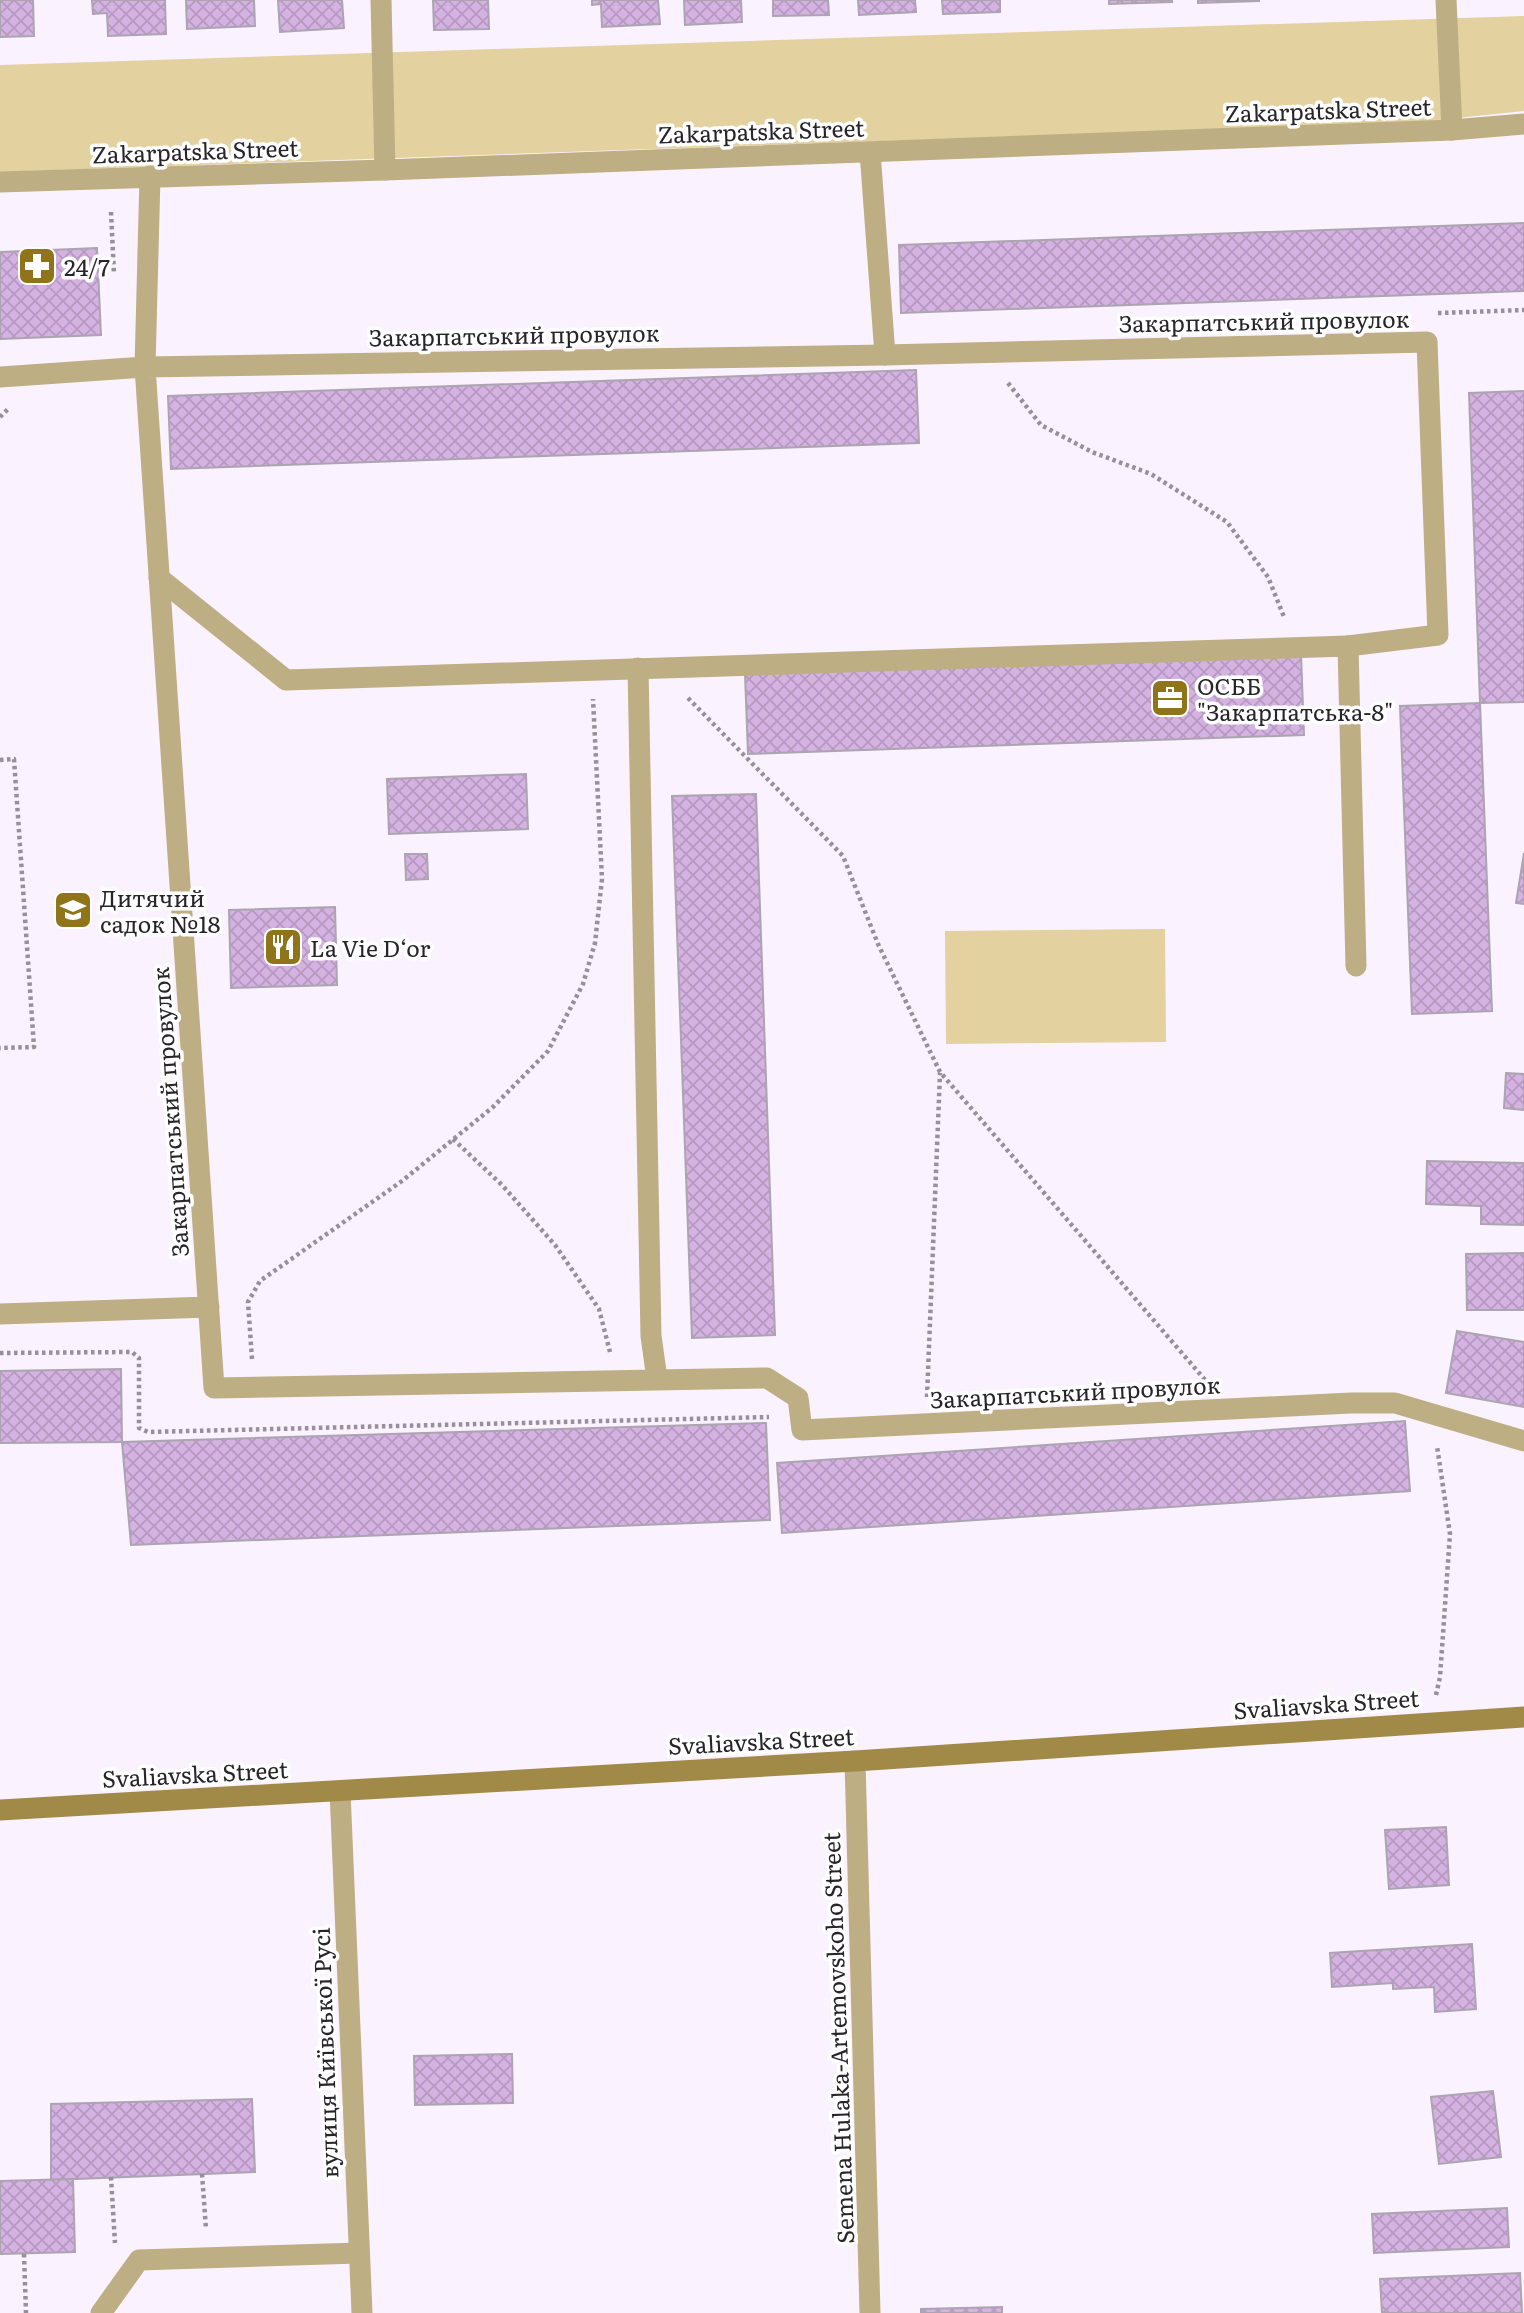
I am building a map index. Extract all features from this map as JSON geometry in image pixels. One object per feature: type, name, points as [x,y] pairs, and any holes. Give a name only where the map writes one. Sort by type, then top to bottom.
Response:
[{"type":"street","points":[[382,0],[385,170]]},
{"type":"street","points":[[1446,0],[1452,130]]},
{"type":"street","name":"Zakarpatska Street","points":[[0,182],[1452,130],[1524,124]]},
{"type":"street","points":[[870,152],[885,355]]},
{"type":"street","name":"Закарпатський провулок","points":[[150,176],[145,367],[214,1388],[767,1378],[798,1398],[803,1430],[1395,1403],[1524,1441]]},
{"type":"street","name":"Закарпатський провулок","points":[[0,377],[145,367],[885,355],[1427,342],[1438,635],[1348,646],[286,680],[159,578]]},
{"type":"street","points":[[1348,646],[1356,966]]},
{"type":"street","points":[[648,668],[651,1336],[657,1379]]},
{"type":"street","points":[[0,1314],[209,1307]]},
{"type":"street","name":"Svaliavska Street","points":[[0,1810],[855,1761],[1524,1717]]},
{"type":"street","name":"Semena Hulaka-Artemovskoho Street","points":[[855,1761],[870,2313]]},
{"type":"street","name":"вулиця Київської Русі","points":[[340,1791],[362,2313]]},
{"type":"street","points":[[101,2313],[138,2259],[359,2253]]},
{"type":"path","points":[[111,212],[115,281]]},
{"type":"path","points":[[988,352],[1017,396],[1041,425],[1092,453],[1151,474],[1227,522],[1268,577],[1297,647]]},
{"type":"path","points":[[0,417],[13,404]]},
{"type":"path","points":[[648,668],[843,856],[878,944],[940,1072],[1231,1409]]},
{"type":"path","points":[[257,1429],[248,1302],[260,1281],[402,1181],[493,1107],[548,1051],[583,984],[595,943],[602,879],[591,670]]},
{"type":"path","points":[[0,760],[14,759],[34,1047],[0,1048]]},
{"type":"path","points":[[925,1425],[940,1072]]},
{"type":"path","points":[[453,1139],[502,1185],[555,1245],[598,1309],[610,1352],[610,1421]]},
{"type":"path","points":[[0,1353],[132,1352],[139,1358],[139,1428],[148,1432],[776,1416]]},
{"type":"path","points":[[1434,1702],[1440,1676],[1450,1534],[1435,1438]]},
{"type":"path","points":[[202,2174],[207,2234]]},
{"type":"path","points":[[111,2177],[115,2245]]},
{"type":"path","points":[[23,2254],[26,2313]]},
{"type":"shaded area","points":[[1524,16],[1524,111],[1419,122],[0,172],[0,65]]},
{"type":"shaded area","points":[[1165,929],[1166,1042],[946,1044],[945,931]]},
{"type":"building","points":[[0,0],[33,0],[34,36],[0,37]]},
{"type":"building","points":[[92,0],[165,0],[166,34],[108,36],[107,13],[93,14]]},
{"type":"building","points":[[186,0],[254,0],[255,26],[187,29]]},
{"type":"building","points":[[278,0],[342,0],[344,28],[280,32]]},
{"type":"building","points":[[433,0],[488,0],[489,29],[434,30]]},
{"type":"building","points":[[592,0],[658,0],[660,24],[602,27],[601,4],[592,5]]},
{"type":"building","points":[[684,0],[741,0],[742,22],[685,25]]},
{"type":"building","points":[[773,0],[828,0],[829,15],[773,16]]},
{"type":"building","points":[[858,0],[915,0],[916,12],[859,15]]},
{"type":"building","points":[[942,0],[1000,0],[1000,12],[943,14]]},
{"type":"building","points":[[1109,0],[1172,0],[1172,2],[1109,4]]},
{"type":"building","points":[[1198,0],[1259,0],[1259,1],[1198,3]]},
{"type":"building","points":[[1524,223],[1524,291],[901,313],[899,245]]},
{"type":"building","points":[[97,248],[101,335],[0,339],[0,252]]},
{"type":"building","points":[[916,370],[919,443],[171,469],[168,396]]},
{"type":"building","points":[[1524,391],[1524,702],[1480,703],[1469,393]]},
{"type":"building","points":[[1301,654],[1304,735],[748,754],[745,674]]},
{"type":"building","points":[[1480,703],[1492,1011],[1412,1014],[1400,706]]},
{"type":"building","points":[[526,774],[528,829],[389,834],[387,779]]},
{"type":"building","points":[[756,794],[775,1335],[692,1338],[672,796]]},
{"type":"building","points":[[1524,853],[1524,904],[1516,903]]},
{"type":"building","points":[[405,854],[427,854],[428,879],[406,880]]},
{"type":"building","name":"La Vie D‘or","points":[[335,907],[337,985],[231,988],[229,910]]},
{"type":"building","points":[[1506,1073],[1524,1074],[1524,1110],[1504,1108]]},
{"type":"building","points":[[1427,1161],[1524,1163],[1524,1225],[1481,1224],[1481,1206],[1426,1204]]},
{"type":"building","points":[[1524,1253],[1524,1310],[1467,1310],[1466,1254]]},
{"type":"building","points":[[1457,1331],[1524,1342],[1524,1407],[1446,1393]]},
{"type":"building","points":[[121,1369],[122,1442],[0,1443],[0,1371]]},
{"type":"building","points":[[1405,1421],[1410,1491],[782,1533],[777,1463]]},
{"type":"building","points":[[766,1423],[770,1520],[131,1545],[122,1442]]},
{"type":"building","points":[[1446,1827],[1449,1885],[1389,1889],[1385,1830]]},
{"type":"building","points":[[1472,1944],[1476,2009],[1435,2012],[1434,1987],[1393,1989],[1393,1983],[1332,1987],[1330,1953]]},
{"type":"building","points":[[512,2054],[513,2103],[415,2105],[414,2056]]},
{"type":"building","points":[[1493,2091],[1501,2157],[1439,2164],[1431,2097]]},
{"type":"building","points":[[252,2099],[255,2172],[51,2180],[51,2104]]},
{"type":"building","points":[[73,2179],[75,2252],[0,2254],[0,2181]]},
{"type":"building","points":[[1507,2208],[1509,2247],[1374,2253],[1372,2214]]},
{"type":"building","points":[[1520,2273],[1522,2313],[1382,2313],[1380,2279]]},
{"type":"building","points":[[1002,2307],[1002,2313],[921,2313],[921,2309]]},
{"type":"place","name":"24/7","points":[[37,266]]},
{"type":"place","name":"ОСББ \"Закарпатська-8\"","points":[[1170,698]]},
{"type":"place","name":"Дитячий садок №18","points":[[73,910]]},
{"type":"place","name":"La Vie D‘or","points":[[283,947]]}]
